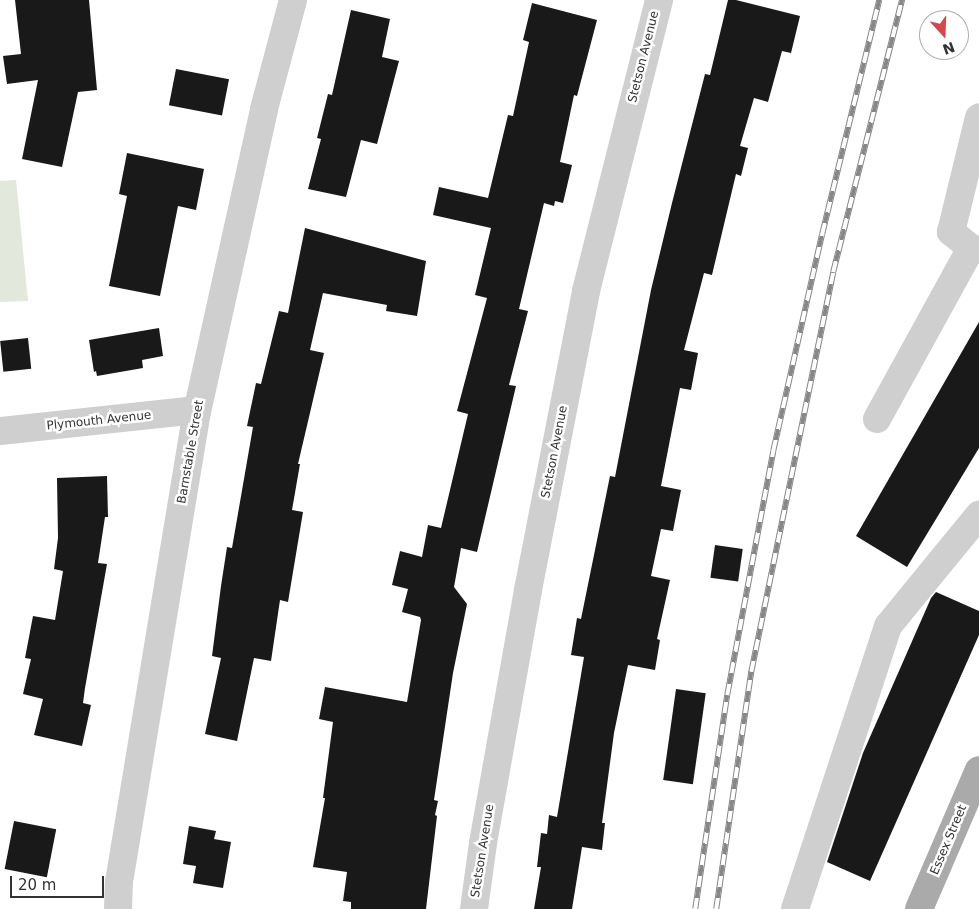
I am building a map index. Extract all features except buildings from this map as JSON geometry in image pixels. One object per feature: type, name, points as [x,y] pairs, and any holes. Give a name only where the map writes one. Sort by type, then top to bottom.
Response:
[{"type":"main road","name":"Essex Street","points":[[919,909],[979,770]]},
{"type":"street","name":"Barnstable Street","points":[[118,909],[119,882],[197,410],[264,109],[293,0]]},
{"type":"street","name":"Stetson Avenue","points":[[474,909],[483,843],[528,590],[586,291],[659,0]]},
{"type":"street","points":[[877,419],[975,249],[951,232],[979,117]]},
{"type":"street","name":"Plymouth Avenue","points":[[0,431],[197,410]]},
{"type":"street","points":[[795,909],[888,626],[979,514]]},
{"type":"shaded area","points":[[16,180],[28,301],[0,302],[0,181]]},
{"type":"railway","points":[[695,909],[727,695],[773,451],[822,234],[879,0]]},
{"type":"railway","points":[[716,909],[751,672],[833,272],[902,0]]}]
